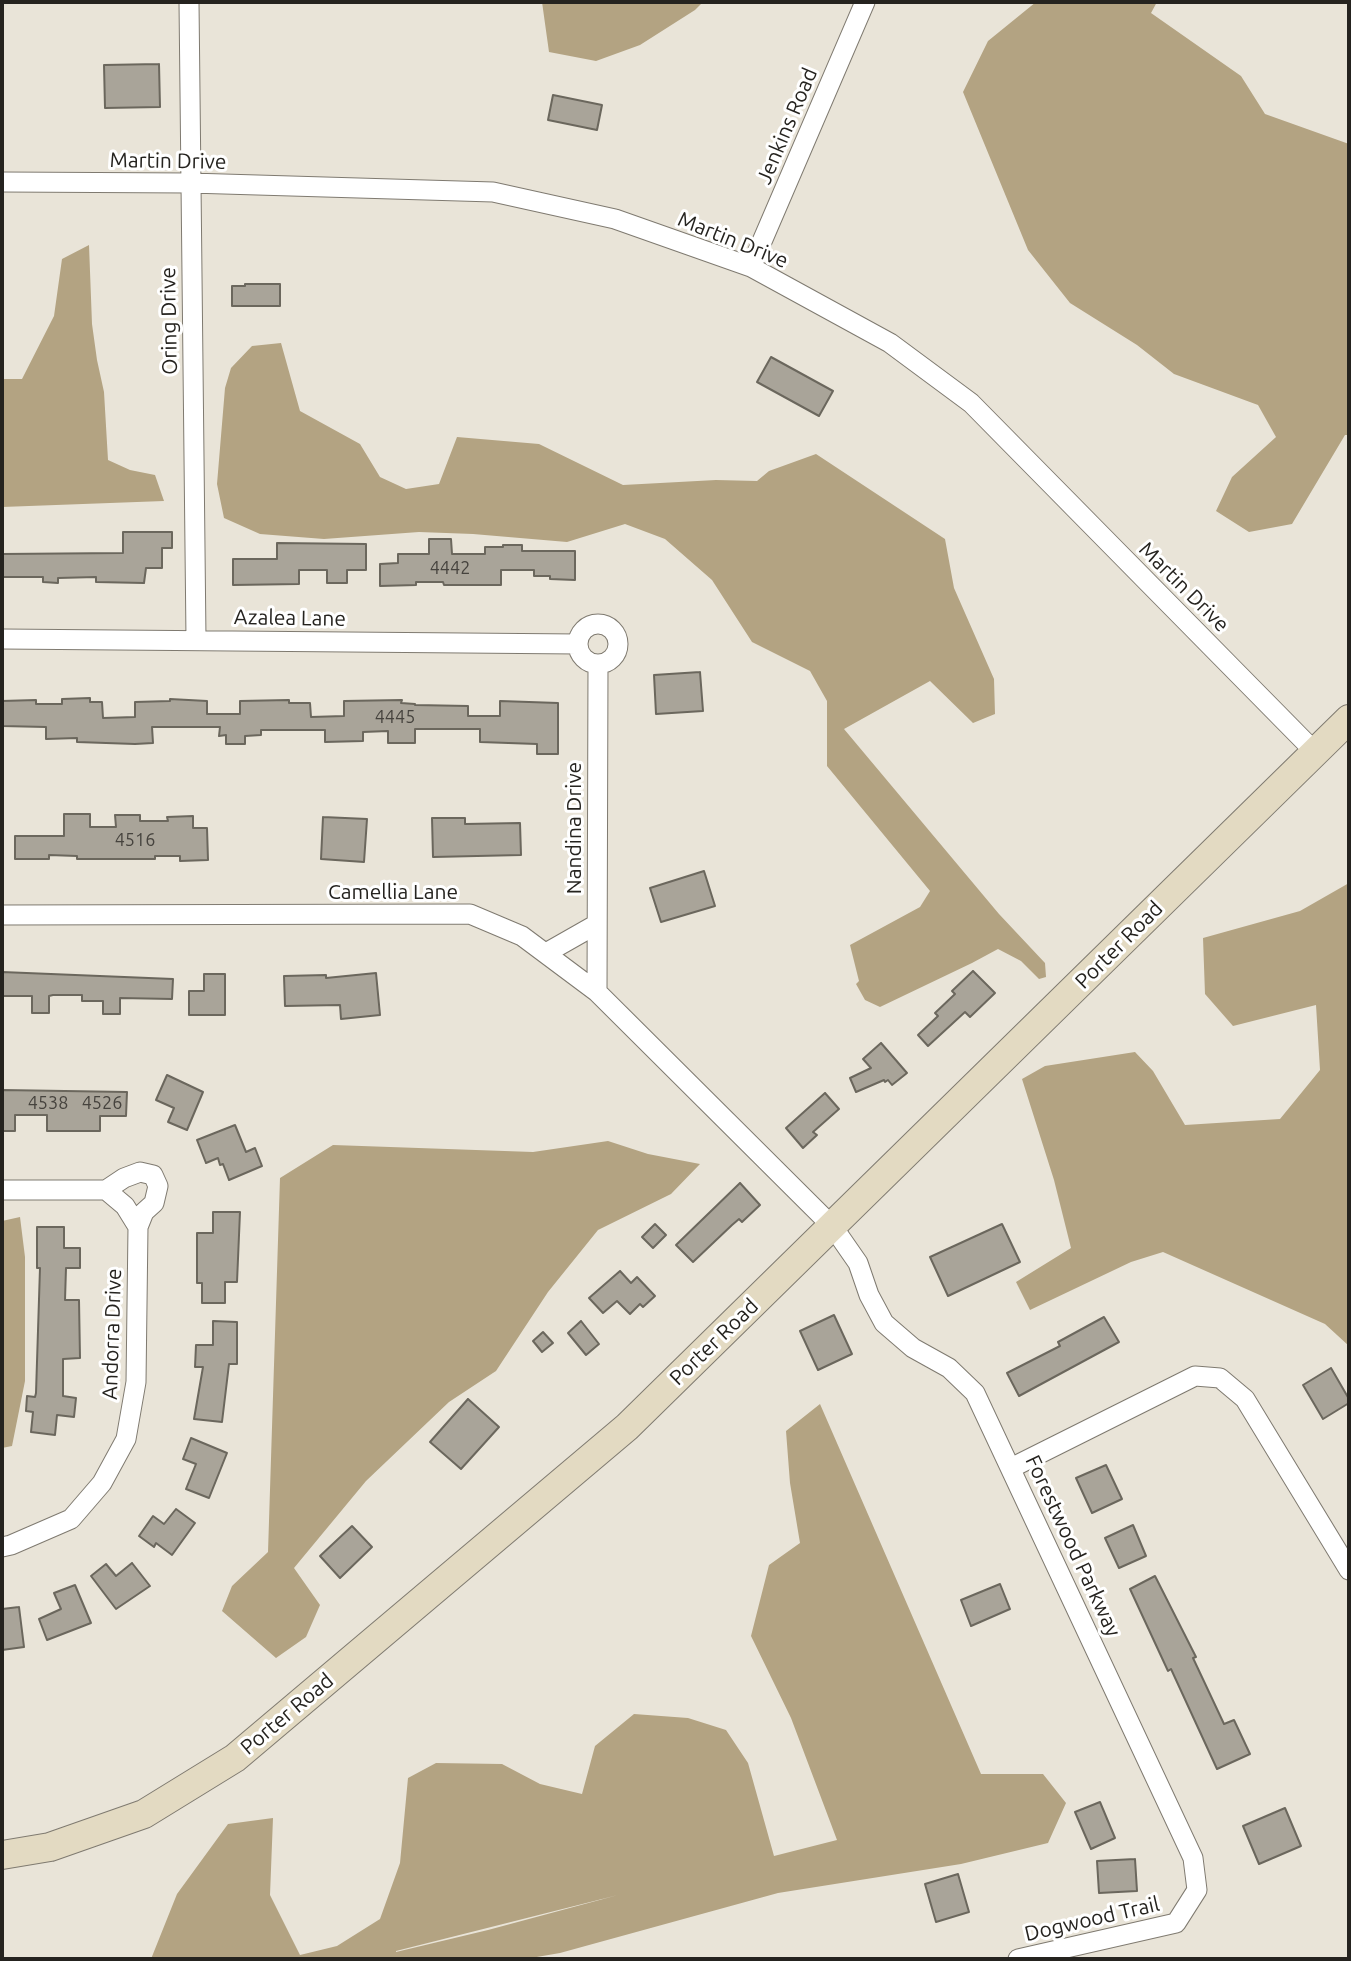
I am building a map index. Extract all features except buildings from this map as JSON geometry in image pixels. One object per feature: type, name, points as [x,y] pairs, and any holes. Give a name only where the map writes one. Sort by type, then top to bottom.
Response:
[{"type":"main road","name":"Porter Road","points":[[2,1855],[50,1847],[144,1814],[235,1758],[627,1427],[1349,719]]},
{"type":"street","name":"Oring Drive","points":[[189,2],[196,639]]},
{"type":"street","name":"Jenkins Road","points":[[751,267],[865,2]]},
{"type":"street","name":"Martin Drive","points":[[2,182],[190,183],[493,192],[615,219],[751,267],[890,343],[971,403],[1314,751]]},
{"type":"street","points":[[601,624],[617,635],[618,649],[611,660],[598,665],[582,656],[578,644],[587,627],[601,624]]},
{"type":"street","name":"Azalea Lane","points":[[2,639],[578,644]]},
{"type":"street","name":"Nandina Drive","points":[[597,992],[598,665]]},
{"type":"street","name":"Camellia Lane","points":[[2,915],[470,914],[522,936],[597,992],[833,1227]]},
{"type":"street","points":[[545,953],[597,924]]},
{"type":"street","name":"Andorra Drive","points":[[2,1546],[11,1545],[71,1519],[102,1483],[127,1439],[136,1382],[138,1227],[144,1213],[154,1203],[158,1186],[153,1175],[140,1171],[106,1190]]},
{"type":"street","points":[[2,1190],[106,1190],[125,1206],[138,1227]]},
{"type":"street","name":"Forestwood Parkway","points":[[833,1227],[858,1263],[869,1295],[884,1323],[913,1348],[949,1368],[975,1393],[1012,1468],[1193,1858],[1197,1890],[1176,1923]]},
{"type":"street","points":[[1012,1468],[1195,1376],[1220,1378],[1245,1399],[1349,1570]]},
{"type":"street","name":"Dogwood Trail","points":[[1018,1959],[1176,1923]]},
{"type":"shaded area","points":[[542,2],[703,2],[640,45],[596,61],[549,52]]},
{"type":"shaded area","points":[[1036,2],[1157,2],[1151,13],[1241,76],[1265,114],[1349,144],[1349,435],[1345,435],[1292,524],[1249,532],[1216,511],[1232,477],[1276,437],[1258,405],[1174,374],[1137,345],[1070,303],[1028,250],[963,92],[988,41]]},
{"type":"shaded area","points":[[89,245],[92,324],[104,392],[108,460],[130,470],[155,475],[164,501],[2,507],[2,379],[22,379],[54,316],[62,259]]},
{"type":"shaded area","points":[[281,343],[300,411],[360,444],[380,477],[406,489],[439,484],[457,437],[539,444],[623,485],[716,480],[757,481],[769,471],[816,454],[945,539],[954,588],[994,679],[995,714],[973,723],[930,681],[844,729],[999,914],[1045,963],[1046,977],[1039,979],[1021,961],[998,949],[880,1007],[865,1000],[856,984],[859,981],[850,945],[920,907],[930,891],[827,766],[827,701],[810,671],[752,642],[712,580],[665,539],[625,524],[567,542],[419,532],[324,539],[260,534],[224,518],[217,484],[225,388],[231,368],[252,346]]},
{"type":"shaded area","points":[[1349,883],[1349,1346],[1325,1324],[1163,1252],[1131,1262],[1030,1310],[1016,1282],[1071,1248],[1054,1180],[1022,1079],[1045,1066],[1135,1052],[1153,1071],[1185,1125],[1280,1119],[1320,1070],[1316,1005],[1233,1026],[1205,994],[1203,938],[1300,911]]},
{"type":"shaded area","points":[[608,1141],[648,1154],[700,1164],[671,1194],[598,1230],[548,1292],[496,1371],[449,1402],[366,1481],[294,1568],[320,1605],[306,1637],[276,1658],[222,1611],[232,1586],[268,1552],[280,1178],[333,1145],[533,1152]]},
{"type":"shaded area","points":[[20,1217],[25,1257],[25,1381],[12,1446],[2,1448],[2,1221]]},
{"type":"shaded area","points":[[820,1404],[981,1774],[1043,1774],[1066,1803],[1048,1843],[961,1864],[778,1893],[560,1953],[525,1959],[151,1959],[177,1894],[228,1824],[273,1818],[270,1895],[300,1955],[337,1946],[380,1919],[400,1863],[408,1778],[436,1763],[502,1764],[540,1784],[582,1794],[595,1746],[634,1714],[688,1718],[726,1730],[748,1763],[774,1856],[837,1840],[791,1718],[751,1636],[769,1565],[800,1543],[790,1483],[786,1431]],"holes":[[[618,1895],[488,1930],[396,1952]]]}]
